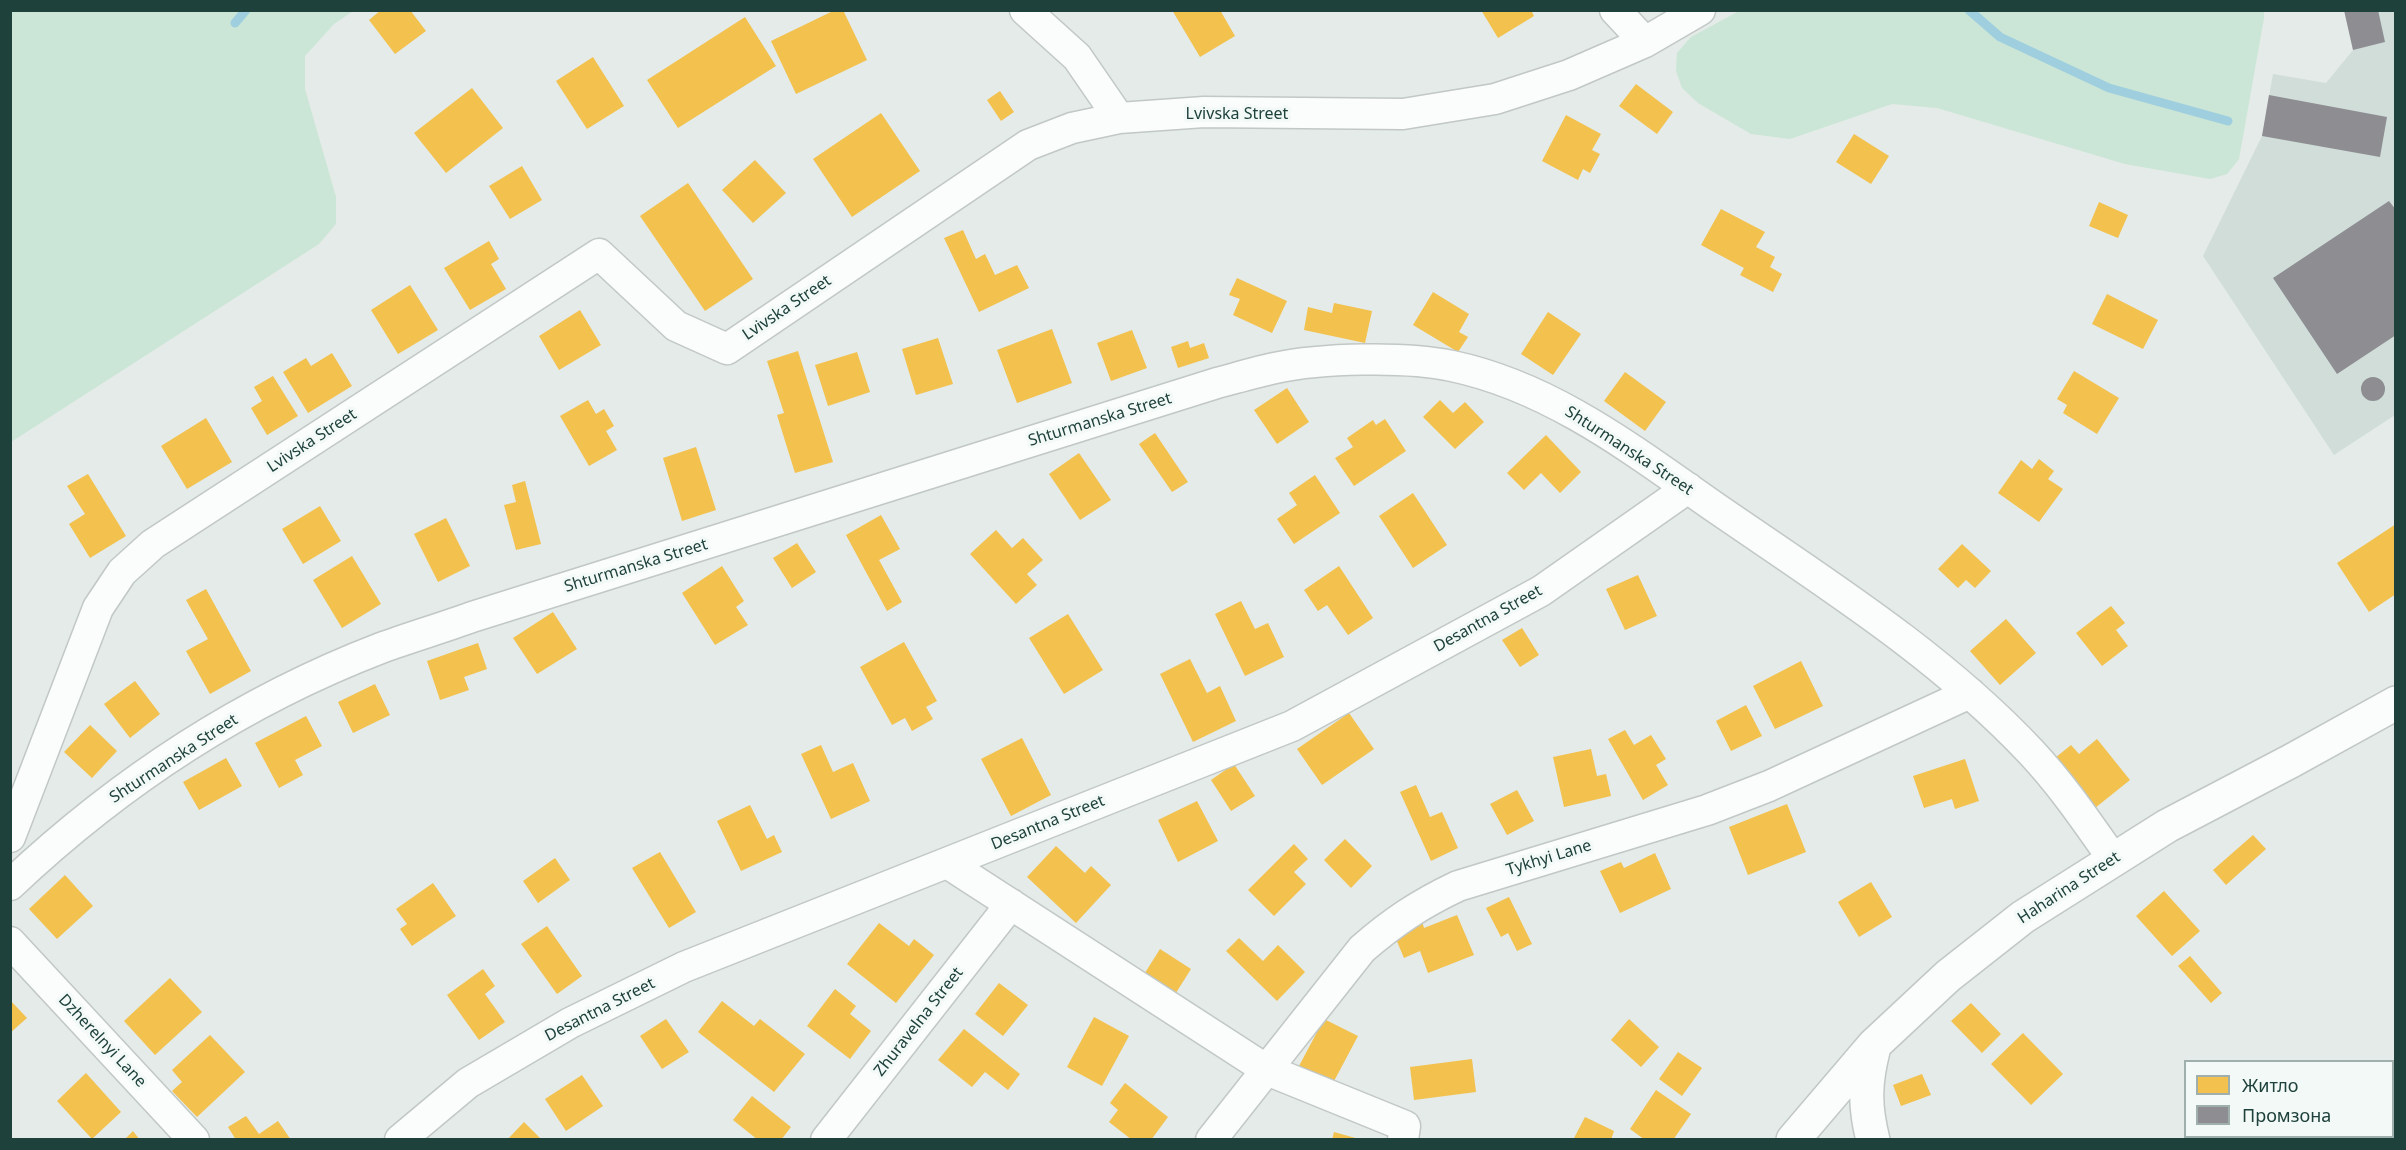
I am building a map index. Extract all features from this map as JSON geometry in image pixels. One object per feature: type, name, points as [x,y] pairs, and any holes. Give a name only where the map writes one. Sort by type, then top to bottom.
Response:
[{"type":"street","points":[[1026,10],[1077,57],[1119,118]]},
{"type":"street","points":[[1615,10],[1645,42]]},
{"type":"street","name":"Lvivska Street","points":[[10,837],[98,608],[122,572],[153,544],[598,254],[676,326],[727,349],[1028,146],[1072,128],[1119,118],[1204,112],[1403,114],[1495,99],[1569,75],[1645,42],[1700,10]]},
{"type":"street","name":"Shturmanska Street","points":[[10,885],[52,845],[128,785],[208,732],[293,687],[381,648],[472,617],[1217,383],[1276,368],[1308,363],[1388,360],[1451,366],[1518,386],[1581,417],[1688,488],[1901,637],[1970,693],[2031,752],[2074,804],[2112,859]]},
{"type":"street","name":"Desantna Street","points":[[400,1140],[468,1083],[570,1023],[684,967],[1292,726],[1541,591],[1688,488]]},
{"type":"street","name":"Tykhyi Lane","points":[[1211,1140],[1362,949],[1392,923],[1423,902],[1458,886],[1718,806],[1770,786],[1970,693]]},
{"type":"street","name":"Haharina Street","points":[[1793,1140],[1874,1045],[1948,976],[2024,917],[2167,826],[2396,703]]},
{"type":"street","points":[[947,863],[1267,1070],[1404,1133]]},
{"type":"street","name":"Zhuravelna Street","points":[[826,1140],[1011,904]]},
{"type":"street","name":"Dzherelnyi Lane","points":[[10,942],[194,1140]]},
{"type":"street","points":[[1873,1140],[1867,1104],[1866,1076],[1874,1045]]},
{"type":"shaded area","points":[[2344,11],[2395,11],[2395,415],[2334,455],[2203,256],[2262,136],[2273,74],[2326,83],[2353,50]]},
{"type":"green space","points":[[11,10],[353,11],[334,24],[305,56],[305,89],[336,197],[336,224],[319,244],[11,442]]},
{"type":"green space","points":[[1739,11],[2264,11],[2239,159],[2227,174],[2210,179],[2125,164],[1937,108],[1892,104],[1790,139],[1751,134],[1698,103],[1682,88],[1676,71],[1677,53],[1691,37]]},
{"type":"building: Житло","points":[[381,10],[410,10],[426,31],[395,54],[369,20]]},
{"type":"building: Житло","points":[[835,10],[843,10],[867,60],[796,94],[771,41]]},
{"type":"building: Житло","points":[[1172,10],[1220,10],[1235,36],[1200,57]]},
{"type":"building: Житло","points":[[1481,10],[1531,10],[1534,16],[1498,38]]},
{"type":"building: Житло","points":[[745,17],[776,66],[678,128],[647,80]]},
{"type":"building: Житло","points":[[593,57],[624,106],[587,129],[556,81]]},
{"type":"building: Житло","points":[[1636,84],[1673,112],[1657,134],[1619,106]]},
{"type":"building: Житло","points":[[472,88],[503,128],[446,173],[414,133]]},
{"type":"building: Житло","points":[[1000,91],[1014,112],[1001,121],[987,100]]},
{"type":"building: Житло","points":[[881,113],[920,171],[852,217],[813,159]]},
{"type":"building: Житло","points":[[1566,115],[1601,134],[1592,150],[1600,154],[1590,173],[1583,169],[1578,180],[1542,161]]},
{"type":"building: Житло","points":[[1854,134],[1889,156],[1871,184],[1836,162]]},
{"type":"building: Житло","points":[[755,160],[786,193],[753,223],[722,190]]},
{"type":"building: Житло","points":[[522,166],[542,200],[510,219],[489,186]]},
{"type":"building: Житло","points":[[688,183],[753,279],[705,311],[640,216]]},
{"type":"building: Житло","points":[[2099,202],[2128,215],[2118,238],[2089,226]]},
{"type":"building: Житло","points":[[1721,209],[1765,232],[1756,247],[1775,257],[1770,267],[1782,274],[1773,292],[1740,275],[1744,268],[1701,245]]},
{"type":"building: Житло","points":[[963,230],[976,259],[985,254],[995,275],[1017,265],[1029,288],[979,312],[944,238]]},
{"type":"building: Житло","points":[[489,241],[499,259],[491,264],[506,289],[470,310],[444,268]]},
{"type":"building: Житло","points":[[1237,278],[1287,301],[1272,333],[1233,315],[1240,299],[1229,295]]},
{"type":"building: Житло","points":[[410,285],[438,330],[398,354],[371,310]]},
{"type":"building: Житло","points":[[1433,292],[1469,314],[1459,332],[1468,337],[1458,352],[1413,325]]},
{"type":"building: Житло","points":[[2107,294],[2158,320],[2143,349],[2092,324]]},
{"type":"building: Житло","points":[[1334,303],[1372,311],[1365,343],[1304,330],[1308,307],[1332,313]]},
{"type":"building: Житло","points":[[580,310],[601,345],[559,370],[539,336]]},
{"type":"building: Житло","points":[[1548,312],[1581,334],[1553,375],[1521,354]]},
{"type":"building: Житло","points":[[1052,329],[1072,383],[1017,403],[997,350]]},
{"type":"building: Житло","points":[[1132,330],[1147,368],[1111,381],[1097,343]]},
{"type":"building: Житло","points":[[938,338],[953,384],[916,395],[902,349]]},
{"type":"building: Житло","points":[[1188,341],[1190,348],[1204,343],[1209,358],[1178,368],[1171,347]]},
{"type":"building: Житло","points":[[798,351],[833,462],[795,473],[777,415],[784,413],[767,361]]},
{"type":"building: Житло","points":[[857,352],[870,392],[828,406],[815,365]]},
{"type":"building: Житло","points":[[332,353],[352,386],[308,413],[283,372],[306,358],[311,366]]},
{"type":"building: Житло","points":[[2074,371],[2119,398],[2097,434],[2063,413],[2067,405],[2057,399]]},
{"type":"building: Житло","points":[[1625,372],[1666,402],[1645,431],[1604,401]]},
{"type":"building: Житло","points":[[273,376],[298,416],[267,435],[251,408],[262,401],[254,387]]},
{"type":"building: Житло","points":[[1287,388],[1309,422],[1277,444],[1254,410]]},
{"type":"building: Житло","points":[[588,400],[596,414],[604,409],[614,426],[606,431],[617,450],[589,466],[560,416]]},
{"type":"building: Житло","points":[[1440,400],[1453,413],[1465,402],[1484,422],[1455,449],[1423,417]]},
{"type":"building: Житло","points":[[206,418],[232,462],[187,489],[161,446]]},
{"type":"building: Житло","points":[[1385,419],[1406,451],[1354,486],[1335,458],[1353,447],[1347,438],[1373,420],[1376,425]]},
{"type":"building: Житло","points":[[1155,433],[1188,482],[1172,492],[1139,444]]},
{"type":"building: Житло","points":[[1546,435],[1581,472],[1560,493],[1541,473],[1524,490],[1507,473]]},
{"type":"building: Житло","points":[[696,447],[716,510],[682,521],[663,458]]},
{"type":"building: Житло","points":[[1079,453],[1111,500],[1080,520],[1049,474]]},
{"type":"building: Житло","points":[[2039,459],[2054,471],[2048,479],[2063,489],[2039,522],[1998,493],[2021,460],[2032,469]]},
{"type":"building: Житло","points":[[88,474],[126,536],[90,558],[69,524],[85,514],[67,486]]},
{"type":"building: Житло","points":[[1315,475],[1340,513],[1294,544],[1277,519],[1297,505],[1289,493]]},
{"type":"building: Житло","points":[[525,481],[541,544],[516,550],[504,505],[516,502],[512,485]]},
{"type":"building: Житло","points":[[1413,493],[1447,545],[1413,568],[1379,516]]},
{"type":"building: Житло","points":[[320,506],[341,541],[303,564],[282,529]]},
{"type":"building: Житло","points":[[881,515],[900,549],[879,560],[902,602],[887,611],[846,535]]},
{"type":"building: Житло","points":[[446,518],[470,566],[438,582],[414,534]]},
{"type":"building: Житло","points":[[2396,524],[2396,594],[2369,612],[2337,563]]},
{"type":"building: Житло","points":[[996,530],[1012,548],[1023,538],[1043,560],[1027,574],[1037,585],[1016,604],[970,554]]},
{"type":"building: Житло","points":[[797,543],[816,572],[792,588],[773,558]]},
{"type":"building: Житло","points":[[1962,544],[1991,571],[1975,588],[1966,580],[1958,588],[1938,569]]},
{"type":"building: Житло","points":[[352,556],[381,604],[342,628],[313,580]]},
{"type":"building: Житло","points":[[722,566],[744,601],[736,607],[748,625],[715,645],[682,593]]},
{"type":"building: Житло","points":[[1339,566],[1373,618],[1348,635],[1327,605],[1318,611],[1304,590]]},
{"type":"building: Житло","points":[[1638,575],[1657,616],[1625,630],[1606,589]]},
{"type":"building: Житло","points":[[206,589],[251,671],[210,694],[186,651],[208,639],[186,600]]},
{"type":"building: Житло","points":[[1241,601],[1255,629],[1268,623],[1284,657],[1245,676],[1215,614]]},
{"type":"building: Житло","points":[[2111,606],[2125,623],[2116,630],[2128,646],[2102,666],[2076,633]]},
{"type":"building: Житло","points":[[553,612],[577,649],[537,674],[513,638]]},
{"type":"building: Житло","points":[[1068,614],[1103,670],[1064,694],[1029,638]]},
{"type":"building: Житло","points":[[2006,619],[2036,653],[2000,685],[1970,651]]},
{"type":"building: Житло","points":[[1522,628],[1539,655],[1520,667],[1502,640]]},
{"type":"building: Житло","points":[[904,642],[937,701],[926,707],[933,719],[912,731],[905,718],[892,725],[860,667]]},
{"type":"building: Житло","points":[[478,643],[487,669],[464,677],[469,690],[440,700],[427,661]]},
{"type":"building: Житло","points":[[1190,659],[1207,693],[1220,686],[1236,721],[1193,742],[1160,674]]},
{"type":"building: Житло","points":[[1801,661],[1823,706],[1775,729],[1753,686]]},
{"type":"building: Житло","points":[[135,681],[160,714],[130,738],[104,704]]},
{"type":"building: Житло","points":[[375,684],[390,715],[353,733],[338,702]]},
{"type":"building: Житло","points":[[1746,705],[1762,736],[1731,751],[1716,721]]},
{"type":"building: Житло","points":[[1349,713],[1374,749],[1322,785],[1297,749]]},
{"type":"building: Житло","points":[[306,716],[322,746],[295,760],[303,775],[279,788],[255,743]]},
{"type":"building: Житло","points":[[90,725],[117,751],[92,778],[64,752]]},
{"type":"building: Житло","points":[[1625,730],[1634,745],[1651,735],[1666,759],[1656,765],[1668,785],[1643,800],[1608,739]]},
{"type":"building: Житло","points":[[1022,738],[1051,795],[1011,816],[981,759]]},
{"type":"building: Житло","points":[[2097,739],[2130,780],[2095,808],[2055,758],[2071,745],[2079,754]]},
{"type":"building: Житло","points":[[821,745],[833,772],[853,763],[870,801],[831,819],[801,754]]},
{"type":"building: Житло","points":[[1591,749],[1597,776],[1606,774],[1611,796],[1564,807],[1553,757]]},
{"type":"building: Житло","points":[[226,758],[242,786],[199,810],[183,782]]},
{"type":"building: Житло","points":[[1965,759],[1979,801],[1955,809],[1952,799],[1924,808],[1913,776]]},
{"type":"building: Житло","points":[[1234,764],[1255,796],[1231,811],[1211,780]]},
{"type":"building: Житло","points":[[1416,785],[1430,817],[1442,812],[1458,848],[1431,861],[1400,792]]},
{"type":"building: Житло","points":[[1517,790],[1534,821],[1507,835],[1490,804]]},
{"type":"building: Житло","points":[[1197,801],[1218,841],[1178,862],[1158,820]]},
{"type":"building: Житло","points":[[1787,804],[1806,852],[1748,875],[1729,827]]},
{"type":"building: Житло","points":[[750,805],[767,839],[774,835],[782,852],[741,871],[717,821]]},
{"type":"building: Житло","points":[[2253,835],[2266,849],[2226,885],[2213,870]]},
{"type":"building: Житло","points":[[1345,839],[1372,866],[1351,888],[1324,860]]},
{"type":"building: Житло","points":[[1294,844],[1308,859],[1294,872],[1306,884],[1274,916],[1248,890]]},
{"type":"building: Житло","points":[[1056,846],[1085,873],[1091,866],[1111,885],[1076,923],[1027,877]]},
{"type":"building: Житло","points":[[660,852],[696,912],[669,928],[632,868]]},
{"type":"building: Житло","points":[[1655,853],[1671,889],[1620,913],[1600,871],[1621,862],[1624,868]]},
{"type":"building: Житло","points":[[555,858],[570,880],[538,903],[523,881]]},
{"type":"building: Житло","points":[[65,875],[93,906],[57,939],[29,909]]},
{"type":"building: Житло","points":[[1871,882],[1892,917],[1859,937],[1838,902]]},
{"type":"building: Житло","points":[[433,883],[456,916],[412,946],[400,929],[407,924],[396,909]]},
{"type":"building: Житло","points":[[2164,891],[2200,931],[2172,956],[2136,916]]},
{"type":"building: Житло","points":[[1509,897],[1532,944],[1517,951],[1508,933],[1501,937],[1486,908]]},
{"type":"building: Житло","points":[[1457,915],[1474,955],[1428,973],[1420,951],[1404,958],[1393,932],[1422,921],[1424,928]]},
{"type":"building: Житло","points":[[879,923],[909,946],[914,939],[934,955],[896,1003],[847,964]]},
{"type":"building: Житло","points":[[547,926],[582,976],[557,994],[521,944]]},
{"type":"building: Житло","points":[[1239,938],[1263,961],[1278,945],[1305,972],[1277,1001],[1226,951]]},
{"type":"building: Житло","points":[[1160,949],[1191,969],[1174,996],[1143,976]]},
{"type":"building: Житло","points":[[2190,956],[2222,993],[2211,1003],[2178,966]]},
{"type":"building: Житло","points":[[483,969],[495,986],[485,994],[505,1022],[479,1040],[447,995]]},
{"type":"building: Житло","points":[[170,978],[202,1012],[155,1055],[124,1021]]},
{"type":"building: Житло","points":[[999,983],[1028,1005],[1003,1036],[975,1014]]},
{"type":"building: Житло","points":[[835,989],[856,1006],[850,1014],[871,1031],[850,1059],[807,1026]]},
{"type":"building: Житло","points":[[10,1000],[27,1018],[10,1033]]},
{"type":"building: Житло","points":[[722,1001],[754,1026],[760,1019],[805,1054],[774,1092],[698,1032]]},
{"type":"building: Житло","points":[[1971,1003],[2001,1034],[1982,1053],[1951,1021]]},
{"type":"building: Житло","points":[[1094,1017],[1129,1036],[1102,1086],[1067,1067]]},
{"type":"building: Житло","points":[[666,1019],[689,1052],[662,1069],[640,1036]]},
{"type":"building: Житло","points":[[1324,1019],[1358,1036],[1333,1083],[1299,1066]]},
{"type":"building: Житло","points":[[1629,1019],[1659,1047],[1641,1067],[1611,1040]]},
{"type":"building: Житло","points":[[964,1029],[1020,1074],[1008,1090],[985,1072],[972,1087],[938,1060]]},
{"type":"building: Житло","points":[[2023,1033],[2063,1074],[2031,1105],[1991,1064]]},
{"type":"building: Житло","points":[[210,1035],[245,1072],[197,1117],[172,1091],[182,1082],[172,1070]]},
{"type":"building: Житло","points":[[1678,1052],[1702,1068],[1682,1096],[1659,1079]]},
{"type":"building: Житло","points":[[1472,1059],[1476,1092],[1414,1100],[1410,1067]]},
{"type":"building: Житло","points":[[86,1073],[121,1112],[92,1139],[57,1101]]},
{"type":"building: Житло","points":[[1922,1074],[1931,1095],[1901,1106],[1893,1085]]},
{"type":"building: Житло","points":[[582,1075],[603,1106],[566,1131],[545,1099]]},
{"type":"building: Житло","points":[[1125,1083],[1168,1117],[1151,1140],[1132,1140],[1109,1122],[1118,1110],[1110,1103]]},
{"type":"building: Житло","points":[[1656,1090],[1691,1114],[1673,1140],[1645,1140],[1630,1129]]},
{"type":"building: Житло","points":[[752,1096],[791,1127],[781,1140],[758,1140],[733,1120]]},
{"type":"building: Житло","points":[[246,1116],[259,1134],[278,1121],[291,1140],[236,1140],[228,1127]]},
{"type":"building: Житло","points":[[1585,1117],[1614,1131],[1611,1140],[1573,1140]]},
{"type":"building: Житло","points":[[524,1122],[542,1140],[507,1140]]},
{"type":"building: Житло","points":[[133,1131],[140,1140],[124,1140]]},
{"type":"building: Житло","points":[[1334,1132],[1359,1139],[1359,1140],[1332,1140]]},
{"type":"building: Промзона","points":[[2344,10],[2378,10],[2385,42],[2353,50]]},
{"type":"building: Промзона","points":[[2269,95],[2387,117],[2380,157],[2262,136]]},
{"type":"building: Промзона","points":[[2389,201],[2396,210],[2396,335],[2337,374],[2273,278]]},
{"type":"building: Промзона","points":[[2373,377],[2381,381],[2385,389],[2381,397],[2373,401],[2365,397],[2361,389],[2365,381]]},
{"type":"waterway","points":[[235,23],[246,10]]},
{"type":"waterway","points":[[1969,10],[2000,37],[2109,88],[2228,121]]}]
